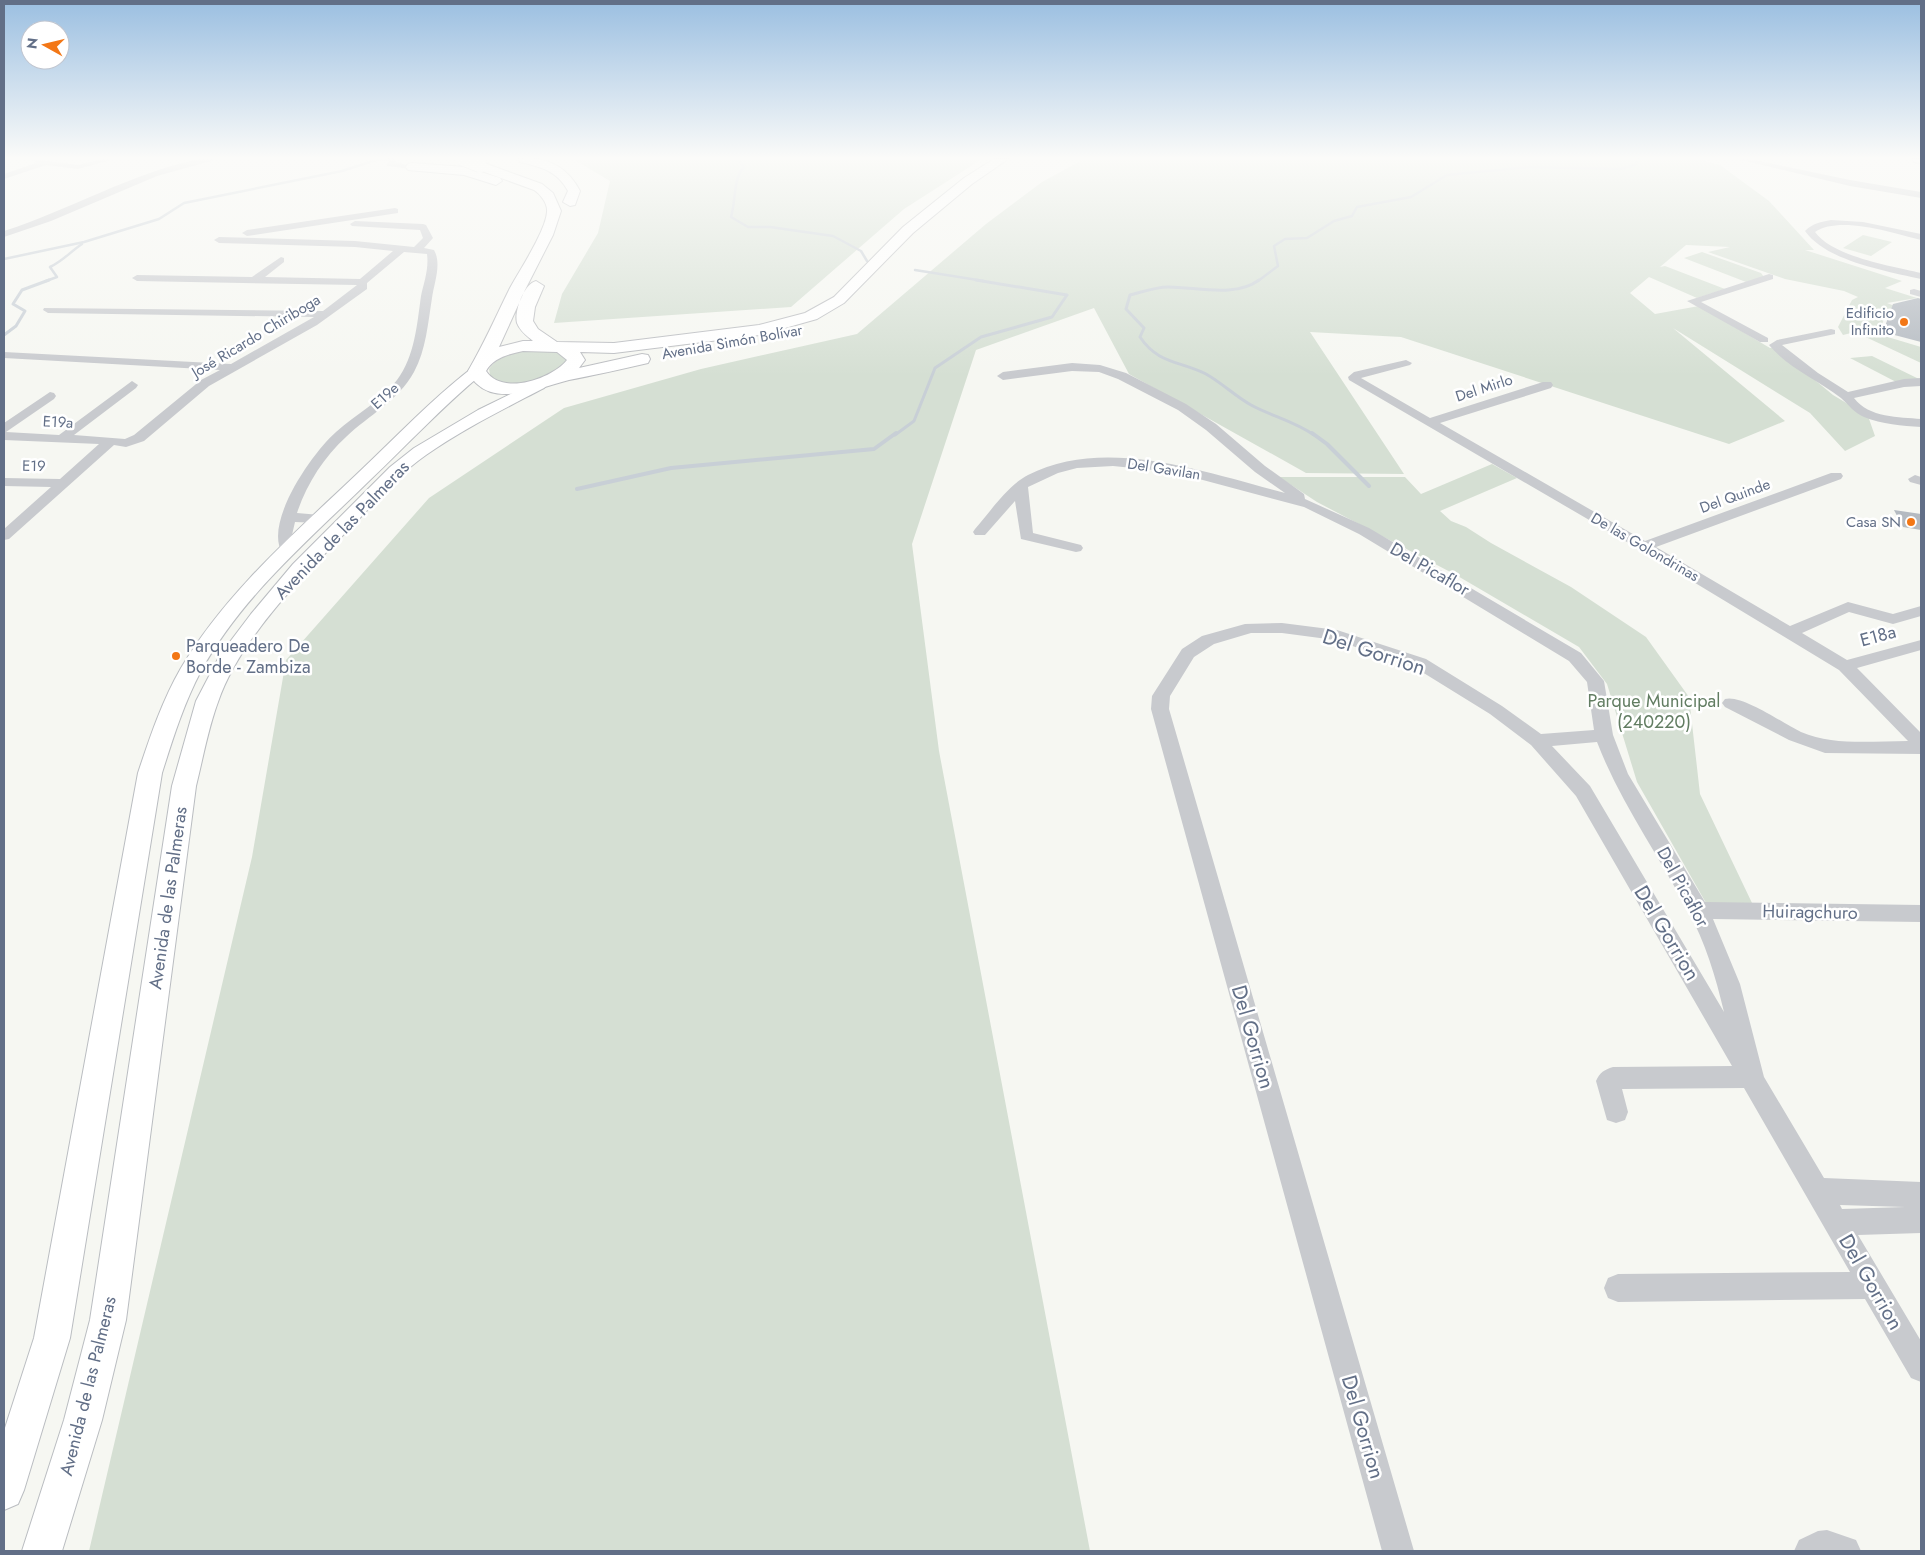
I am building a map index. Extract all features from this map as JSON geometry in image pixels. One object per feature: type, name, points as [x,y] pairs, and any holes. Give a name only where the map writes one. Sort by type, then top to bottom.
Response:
[{"type":"highway","points":[[517,290],[504,304],[477,353],[464,370],[476,371],[548,232]]},
{"type":"highway","points":[[550,381],[572,369],[576,360],[572,353],[526,328],[523,319],[525,309],[563,232]]},
{"type":"highway","name":"Avenida Simón Bolívar","points":[[846,314],[789,334],[665,354],[550,381],[508,388],[484,383],[478,378],[476,371],[516,348],[556,346],[614,348],[760,330],[811,316],[839,300],[906,232]]},
{"type":"highway","name":"Avenida Simón Bolívar","points":[[926,235],[929,232]]},
{"type":"main road","name":"Avenida de las Palmeras","points":[[4,1490],[52,1338],[150,773],[171,710],[192,668],[218,631],[251,590],[320,519],[476,371]]},
{"type":"main road","name":"Avenida de las Palmeras","points":[[42,1551],[83,1420],[108,1320],[184,786],[207,701],[231,655],[258,618],[300,568],[396,471],[447,433],[550,381]]},
{"type":"street","points":[[258,232],[232,235],[219,240],[355,244],[418,249],[428,238],[425,232]]},
{"type":"street","points":[[1811,232],[1816,240],[1834,250],[1921,276]]},
{"type":"street","points":[[1897,232],[1921,237]]},
{"type":"street","name":"José Ricardo Chiriboga","points":[[111,441],[126,443],[139,438],[205,383],[326,314],[363,287],[362,282],[403,248]]},
{"type":"street","name":"E19e","points":[[288,551],[284,536],[288,517],[307,479],[324,451],[394,390],[408,373],[421,339],[426,298],[433,269],[431,252],[418,249]]},
{"type":"street","points":[[256,279],[281,260]]},
{"type":"street","points":[[1769,277],[1692,301],[1773,342],[1814,376],[1846,396],[1852,404],[1877,417],[1909,423],[1921,422]]},
{"type":"street","points":[[137,278],[362,282]]},
{"type":"street","points":[[48,310],[326,314]]},
{"type":"street","points":[[1773,342],[1831,332]]},
{"type":"street","points":[[4,355],[231,367]]},
{"type":"street","points":[[1358,375],[1406,363]]},
{"type":"street","points":[[1003,376],[1072,367],[1100,369],[1122,376],[1182,408],[1211,427],[1260,469],[1309,504]]},
{"type":"street","name":"De las Golondrinas","points":[[1358,375],[1354,377],[1357,382],[1644,546],[1845,666],[1921,744]]},
{"type":"street","points":[[1846,396],[1904,383],[1921,382]]},
{"type":"street","points":[[63,438],[132,385]]},
{"type":"street","name":"Del Mirlo","points":[[1430,422],[1547,385]]},
{"type":"street","points":[[4,429],[50,396]]},
{"type":"street","points":[[4,414],[24,415]]},
{"type":"street","name":"E19a","points":[[4,436],[111,441]]},
{"type":"street","points":[[7,530],[111,441]]},
{"type":"street","name":"Del Gavilan","points":[[980,532],[1022,486],[1033,478],[1053,470],[1077,464],[1113,462],[1147,464],[1183,470],[1309,504],[1364,531]]},
{"type":"street","name":"Del Quinde","points":[[1644,546],[1836,476]]},
{"type":"street","name":"E19","points":[[4,482],[63,483]]},
{"type":"street","points":[[1022,486],[1024,532],[1026,536],[1076,548]]},
{"type":"street","points":[[288,517],[320,519]]},
{"type":"street","name":"Del Picaflor","points":[[1364,531],[1576,657],[1596,681],[1604,735],[1619,775],[1699,910],[1729,984],[1752,1077]]},
{"type":"street","points":[[1790,632],[1848,607],[1897,619],[1921,611]]},
{"type":"street","name":"Del Gorrion","points":[[1398,1551],[1160,708],[1161,696],[1188,653],[1208,640],[1251,628],[1282,628],[1337,635],[1420,663],[1496,710],[1537,741],[1583,791],[1921,1368]]},
{"type":"street","name":"E18a","points":[[1845,666],[1921,645]]},
{"type":"street","points":[[1731,703],[1795,736],[1825,747],[1921,748]]},
{"type":"street","points":[[1537,741],[1604,735]]},
{"type":"street","name":"Huiragchuro","points":[[1699,910],[1921,914]]},
{"type":"street","points":[[1616,1112],[1608,1081],[1613,1078],[1752,1077]]},
{"type":"street","points":[[1819,1191],[1921,1195]]},
{"type":"street","points":[[1836,1222],[1921,1220]]},
{"type":"street","points":[[1618,1288],[1872,1284]]},
{"type":"street","points":[[1810,1551],[1815,1547],[1826,1545],[1845,1551]]},
{"type":"green space","points":[[878,232],[791,307],[554,323],[562,294],[598,233]]},
{"type":"green space","points":[[977,232],[1797,232],[1814,250],[1805,250],[1902,281],[1885,288],[1917,298],[1887,303],[1905,310],[1886,314],[1879,332],[1891,338],[1921,347],[1921,363],[1855,332],[1843,335],[1838,327],[1852,300],[1858,297],[1844,291],[1785,279],[1708,252],[1730,247],[1686,245],[1660,267],[1665,266],[1725,289],[1697,298],[1649,277],[1630,293],[1655,314],[1699,306],[1770,348],[1775,347],[1833,395],[1868,416],[1875,436],[1845,451],[1810,413],[1673,328],[1785,421],[1729,444],[1401,337],[1310,332],[1404,474],[1306,473],[1129,374],[1094,308],[976,350],[912,544],[939,751],[1090,1551],[89,1551],[252,857],[286,660],[429,498],[564,408],[701,369],[857,334]]},
{"type":"green space","points":[[1863,235],[1892,242],[1871,256],[1843,248]]},
{"type":"green space","points":[[1702,252],[1761,273],[1764,277],[1746,282],[1684,258]]},
{"type":"green space","points":[[553,349],[574,360],[554,372],[521,385],[510,385],[500,382],[490,375],[489,369],[502,357],[527,350]]},
{"type":"green space","points":[[1872,356],[1921,380],[1921,382],[1900,384],[1850,358]]},
{"type":"green space","name":"Parque Municipal (240220)","points":[[1492,464],[1517,478],[1440,511],[1451,521],[1466,527],[1571,587],[1646,637],[1689,697],[1700,794],[1752,903],[1706,903],[1637,782],[1607,684],[1579,647],[1456,575],[1317,502],[1279,477],[1405,477],[1421,494]]},
{"type":"building","name":"Edificio Infinito","points":[[1918,298],[1921,299],[1921,342],[1883,332],[1893,304]]},
{"type":"building","name":"Casa SN","points":[[1894,510],[1921,514],[1921,530],[1903,527]]},
{"type":"waterway","points":[[4,259],[84,242],[118,232]]},
{"type":"waterway","points":[[802,232],[833,236],[861,251],[867,261]]},
{"type":"waterway","points":[[1258,281],[1278,266],[1274,246],[1285,239],[1307,238],[1317,232]]},
{"type":"waterway","points":[[46,281],[57,277],[50,267],[82,244]]},
{"type":"waterway","points":[[915,270],[984,281]]},
{"type":"waterway","points":[[4,335],[16,326],[25,311],[13,304],[22,290],[49,280]]},
{"type":"waterway","points":[[895,435],[914,421],[935,368],[981,337],[1052,317],[1067,295],[976,280]]},
{"type":"waterway","points":[[1259,280],[1239,289],[1215,290],[1168,287],[1154,289],[1130,295],[1126,309],[1144,328],[1140,337],[1154,352],[1170,361],[1206,374],[1251,405],[1299,426],[1314,435]]},
{"type":"waterway","points":[[577,489],[671,468],[874,449],[896,433]]},
{"type":"waterway","points":[[1312,433],[1327,444],[1369,486]]},
{"type":"place","name":"Edificio Infinito","points":[[1904,322]]},
{"type":"place","name":"Casa SN","points":[[1911,522]]},
{"type":"place","name":"Parqueadero De Borde - Zambiza","points":[[176,656]]}]
